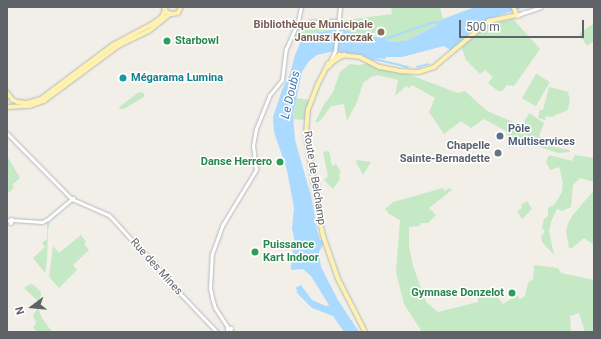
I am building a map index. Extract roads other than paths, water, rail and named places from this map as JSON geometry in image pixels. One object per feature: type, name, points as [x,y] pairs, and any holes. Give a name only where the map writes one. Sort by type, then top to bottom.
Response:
[{"type":"main road","points":[[12,99],[8,107],[30,106],[44,101],[118,46],[149,31],[170,14],[178,13],[181,7]]},
{"type":"main road","points":[[7,92],[12,99],[23,103],[41,99],[113,45],[154,24],[162,17],[165,9],[170,14]]},
{"type":"main road","points":[[336,53],[360,57],[380,67],[400,71],[419,72],[434,67],[482,27],[492,21],[516,12]]},
{"type":"main road","name":"Route de Belchamp","points":[[336,53],[330,61],[317,86],[308,110],[306,124],[307,142],[323,236],[338,279],[366,332]]},
{"type":"main road","points":[[326,70],[334,61],[345,55]]},
{"type":"main road","name":"Route de Belchamp","points":[[326,70],[313,99],[307,124],[320,219],[324,236],[339,279],[366,332]]},
{"type":"street","points":[[228,331],[215,308],[212,298],[210,288],[212,254],[222,226],[255,173],[256,164],[253,146],[256,129],[269,96],[282,80],[286,49],[298,24],[301,7]]},
{"type":"street","points":[[336,53],[340,7]]},
{"type":"street","points":[[516,12],[541,7]]},
{"type":"street","points":[[298,24],[338,20]]},
{"type":"street","name":"Route de Belchamp","points":[[326,70],[336,53]]},
{"type":"street","name":"Rue des Mines","points":[[7,133],[73,198],[91,208],[109,215],[155,263],[162,275],[217,332]]},
{"type":"street","points":[[10,223],[42,222],[48,220],[73,198]]},
{"type":"water","name":"Le Doubs","points":[[475,7],[525,7],[488,19],[469,33],[452,51],[444,46],[402,57],[386,57],[385,59],[375,58],[374,61],[362,55],[334,51],[317,55],[309,61],[302,72],[293,115],[295,140],[311,196],[317,230],[320,240],[323,240],[324,243],[319,252],[321,267],[338,300],[359,332],[344,332],[333,316],[312,308],[296,292],[298,291],[295,288],[301,285],[312,300],[326,306],[329,305],[311,276],[303,269],[291,270],[294,238],[292,228],[294,208],[287,170],[274,132],[273,117],[282,90],[290,74],[295,55],[301,41],[313,33],[339,29],[371,37],[385,37],[386,41],[395,42],[408,40],[435,26],[443,19]]},
{"type":"waterway","points":[[385,39],[434,22],[439,23]]},
{"type":"waterway","points":[[374,59],[401,65]]},
{"type":"waterway","points":[[417,67],[428,64]]},
{"type":"waterway","points":[[402,66],[408,67]]},
{"type":"place","name":"Bibliothèque Municipale Janusz Korczak","points":[[381,32]]},
{"type":"place","name":"Starbowl","points":[[167,41]]},
{"type":"place","name":"Mégarama Lumina","points":[[123,78]]},
{"type":"place","name":"Pôle Multiservices","points":[[500,136]]},
{"type":"place","name":"Chapelle Sainte-Bernadette","points":[[498,153]]},
{"type":"place","name":"Danse Herrero","points":[[280,162]]},
{"type":"place","name":"Puissance Kart Indoor","points":[[255,252]]},
{"type":"place","name":"Gymnase Donzelot","points":[[512,293]]}]
